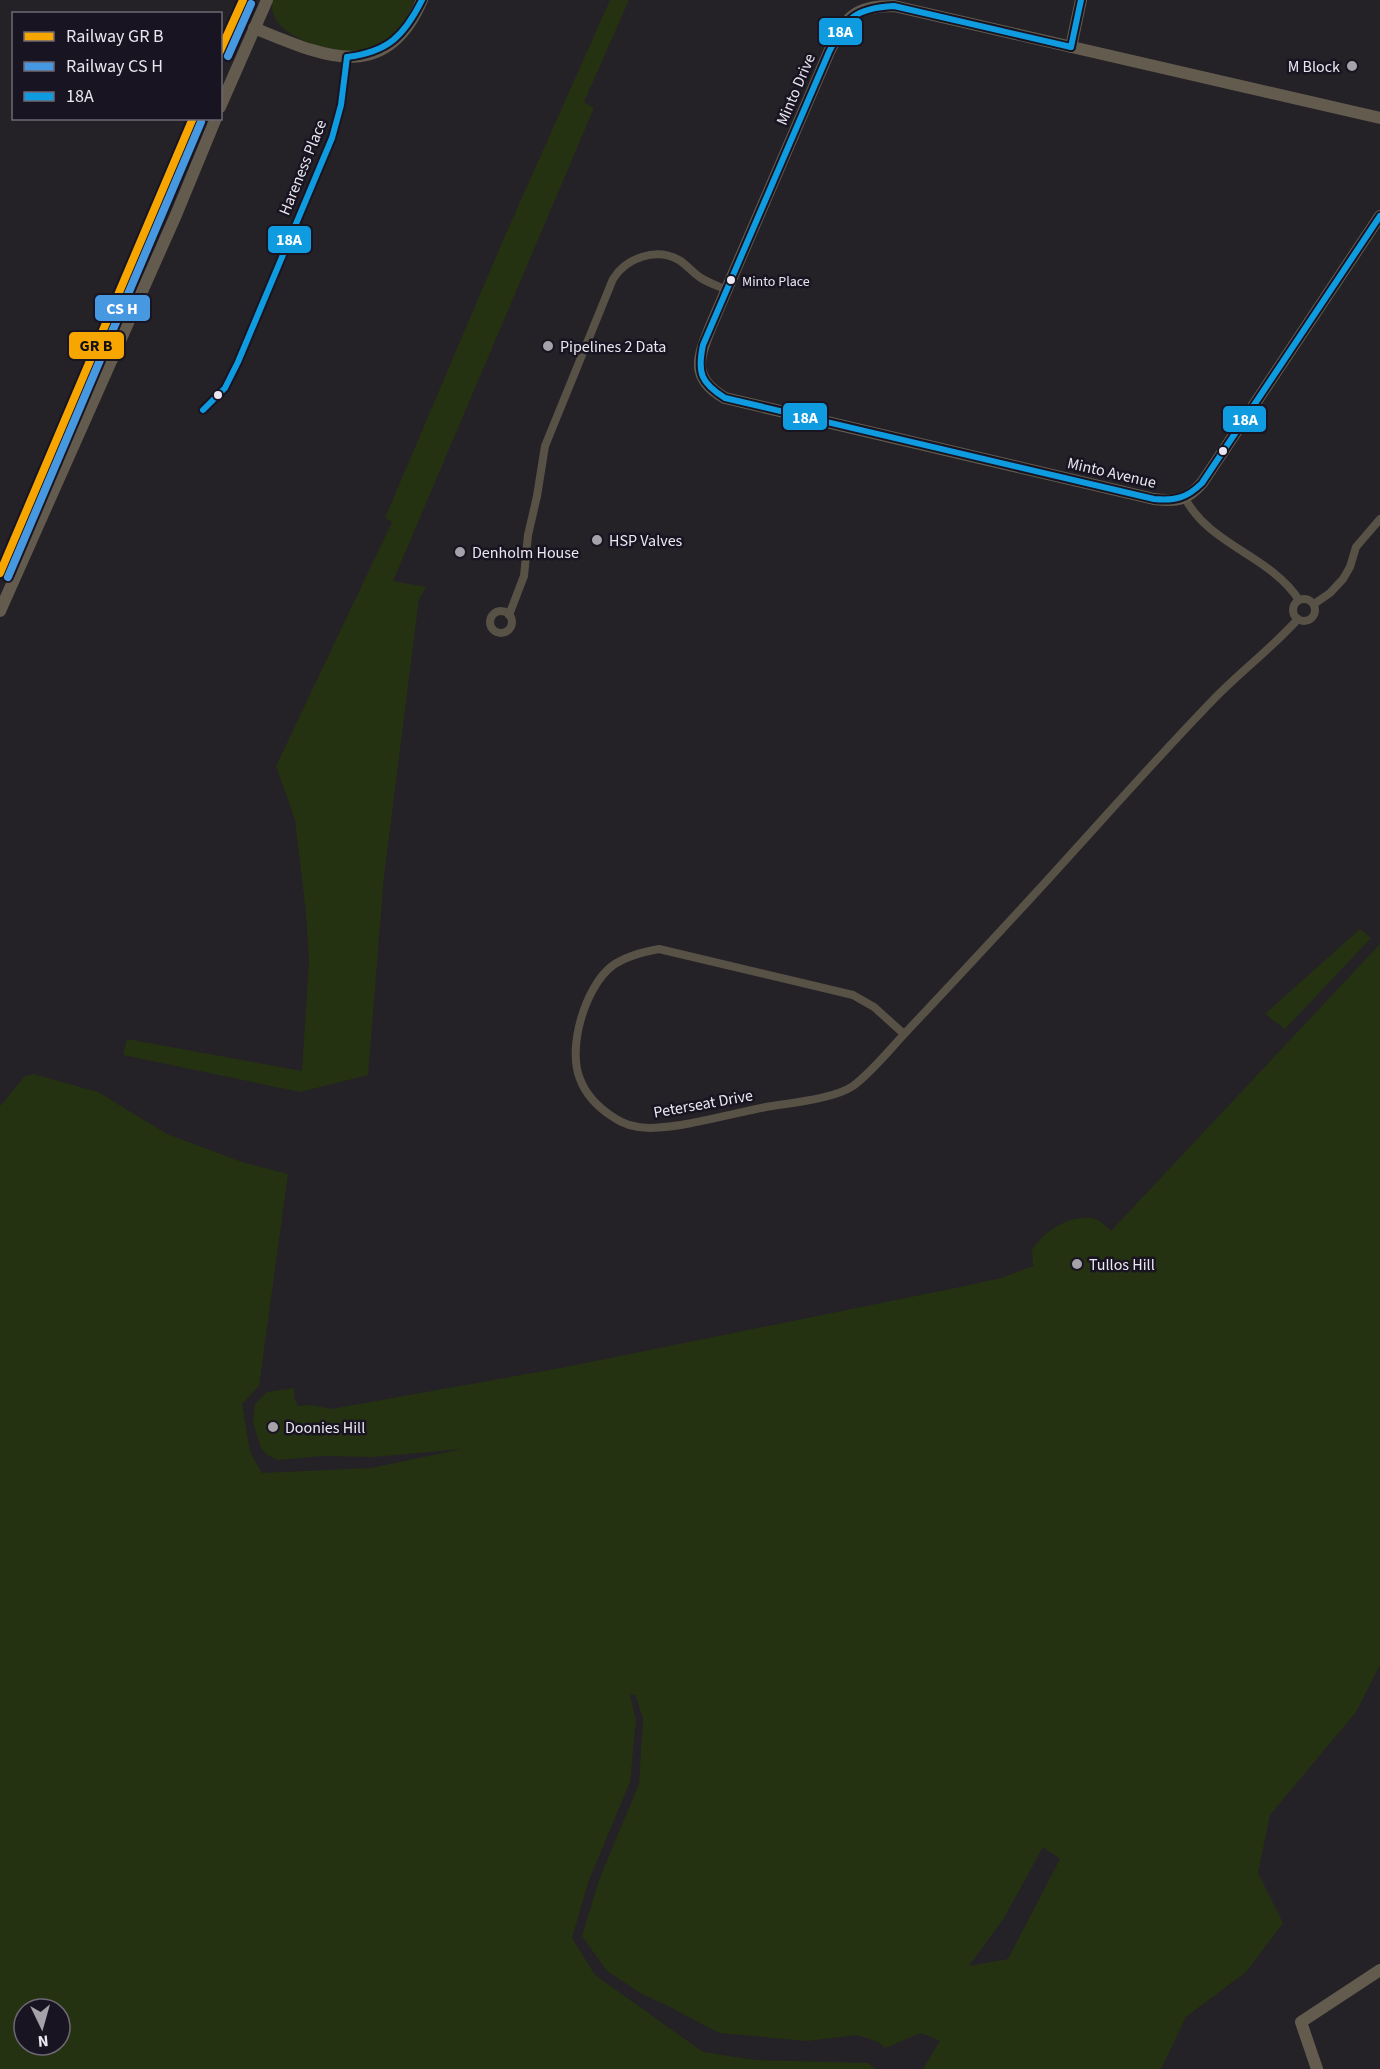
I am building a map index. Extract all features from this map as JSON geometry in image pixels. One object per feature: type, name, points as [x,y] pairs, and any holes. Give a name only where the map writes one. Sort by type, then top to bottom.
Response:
[{"type":"street","points":[[222,102],[267,0]]},
{"type":"street","points":[[255,28],[322,54],[346,57],[371,54],[390,44],[406,30],[422,0]]},
{"type":"street","points":[[1071,47],[1081,0]]},
{"type":"street","name":"Minto Drive","points":[[704,381],[698,365],[703,345],[829,52],[840,29],[856,13],[874,6],[894,6],[1380,118]]},
{"type":"street","name":"Hareness Place","points":[[203,410],[225,388],[238,362],[332,138],[341,105],[346,57]]},
{"type":"street","points":[[0,611],[176,215],[215,120]]},
{"type":"street","points":[[1299,600],[1283,580],[1203,523],[1191,510],[1185,498],[1202,483],[1380,216]]},
{"type":"street","points":[[509,615],[524,576],[528,535],[545,446],[619,269],[627,262],[642,256],[662,255],[678,260],[702,278],[727,290]]},
{"type":"street","name":"Minto Avenue","points":[[704,381],[713,391],[725,398],[1154,499],[1169,501],[1185,498]]},
{"type":"street","points":[[1314,604],[1344,579],[1356,547],[1380,519]]},
{"type":"street","points":[[1299,600],[1309,600],[1314,604],[1315,612],[1305,621],[1298,619],[1293,609],[1299,600]]},
{"type":"street","name":"Peterseat Drive","points":[[904,1034],[873,1007],[853,995],[659,949],[641,952],[613,965],[592,989],[585,1005],[579,1033],[576,1051],[577,1068],[580,1081],[602,1110],[622,1123],[640,1128],[670,1126],[823,1096],[849,1088],[904,1034],[1212,701],[1298,619]]},
{"type":"street","points":[[1317,2069],[1301,2022],[1380,1970]]},
{"type":"green space","points":[[273,0],[415,0],[403,23],[391,36],[371,47],[350,51],[335,50],[309,43],[285,30],[277,21],[273,11]]},
{"type":"green space","points":[[610,0],[629,0],[584,102],[594,108],[393,581],[426,587],[419,599],[384,876],[368,1075],[300,1092],[123,1055],[127,1039],[302,1071],[309,961],[306,913],[295,820],[276,766],[392,522],[385,518],[504,238]]},
{"type":"green space","points":[[1360,929],[1371,938],[1285,1029],[1265,1014]]},
{"type":"green space","points":[[1380,944],[1380,1665],[1356,1712],[1270,1815],[1258,1873],[1283,1923],[1246,1972],[1186,2017],[1161,2069],[923,2069],[940,2041],[921,2033],[885,2048],[878,2042],[857,2035],[807,2041],[719,2033],[642,1994],[607,1971],[582,1936],[599,1880],[639,1784],[643,1719],[635,1694],[630,1695],[636,1720],[630,1782],[589,1880],[572,1938],[595,1975],[703,2052],[755,2060],[868,2063],[876,2069],[0,2069],[0,1106],[25,1076],[34,1074],[98,1092],[167,1134],[242,1162],[288,1174],[259,1386],[242,1404],[250,1452],[262,1473],[371,1468],[462,1449],[374,1457],[321,1456],[278,1460],[267,1455],[261,1448],[253,1423],[255,1404],[267,1392],[294,1388],[294,1398],[298,1406],[311,1405],[331,1409],[566,1367],[960,1287],[1001,1278],[1033,1266],[1032,1250],[1037,1243],[1050,1231],[1066,1222],[1083,1218],[1100,1221],[1111,1231]],"holes":[[[1043,1847],[1060,1859],[1008,1959],[969,1966],[1004,1918]]]},
{"type":"transit line","points":[[222,47],[243,0]]},
{"type":"transit line","name":"18A","points":[[347,57],[373,51],[393,40],[401,33],[422,0]]},
{"type":"transit line","name":"18A","points":[[1071,47],[1081,0]]},
{"type":"transit line","points":[[228,56],[251,4]]},
{"type":"transit line","name":"18A","points":[[1071,47],[894,6],[870,9],[853,17],[841,31],[829,52],[703,345],[701,370],[706,382],[725,398],[1154,499],[1180,497],[1202,483],[1380,216]]},
{"type":"transit line","name":"18A","points":[[203,410],[225,388],[238,362],[332,138],[341,105],[347,57]]},
{"type":"transit line","points":[[0,573],[192,120]]},
{"type":"transit line","points":[[8,577],[201,122]]},
{"type":"place","name":"M Block","points":[[1352,66]]},
{"type":"place","name":"Minto Place","points":[[731,280]]},
{"type":"place","name":"Pipelines 2 Data","points":[[548,346]]},
{"type":"place","name":"HSP Valves","points":[[597,540]]},
{"type":"place","name":"Denholm House","points":[[460,552]]},
{"type":"place","name":"Tullos Hill","points":[[1077,1264]]},
{"type":"place","name":"Doonies Hill","points":[[273,1427]]}]
